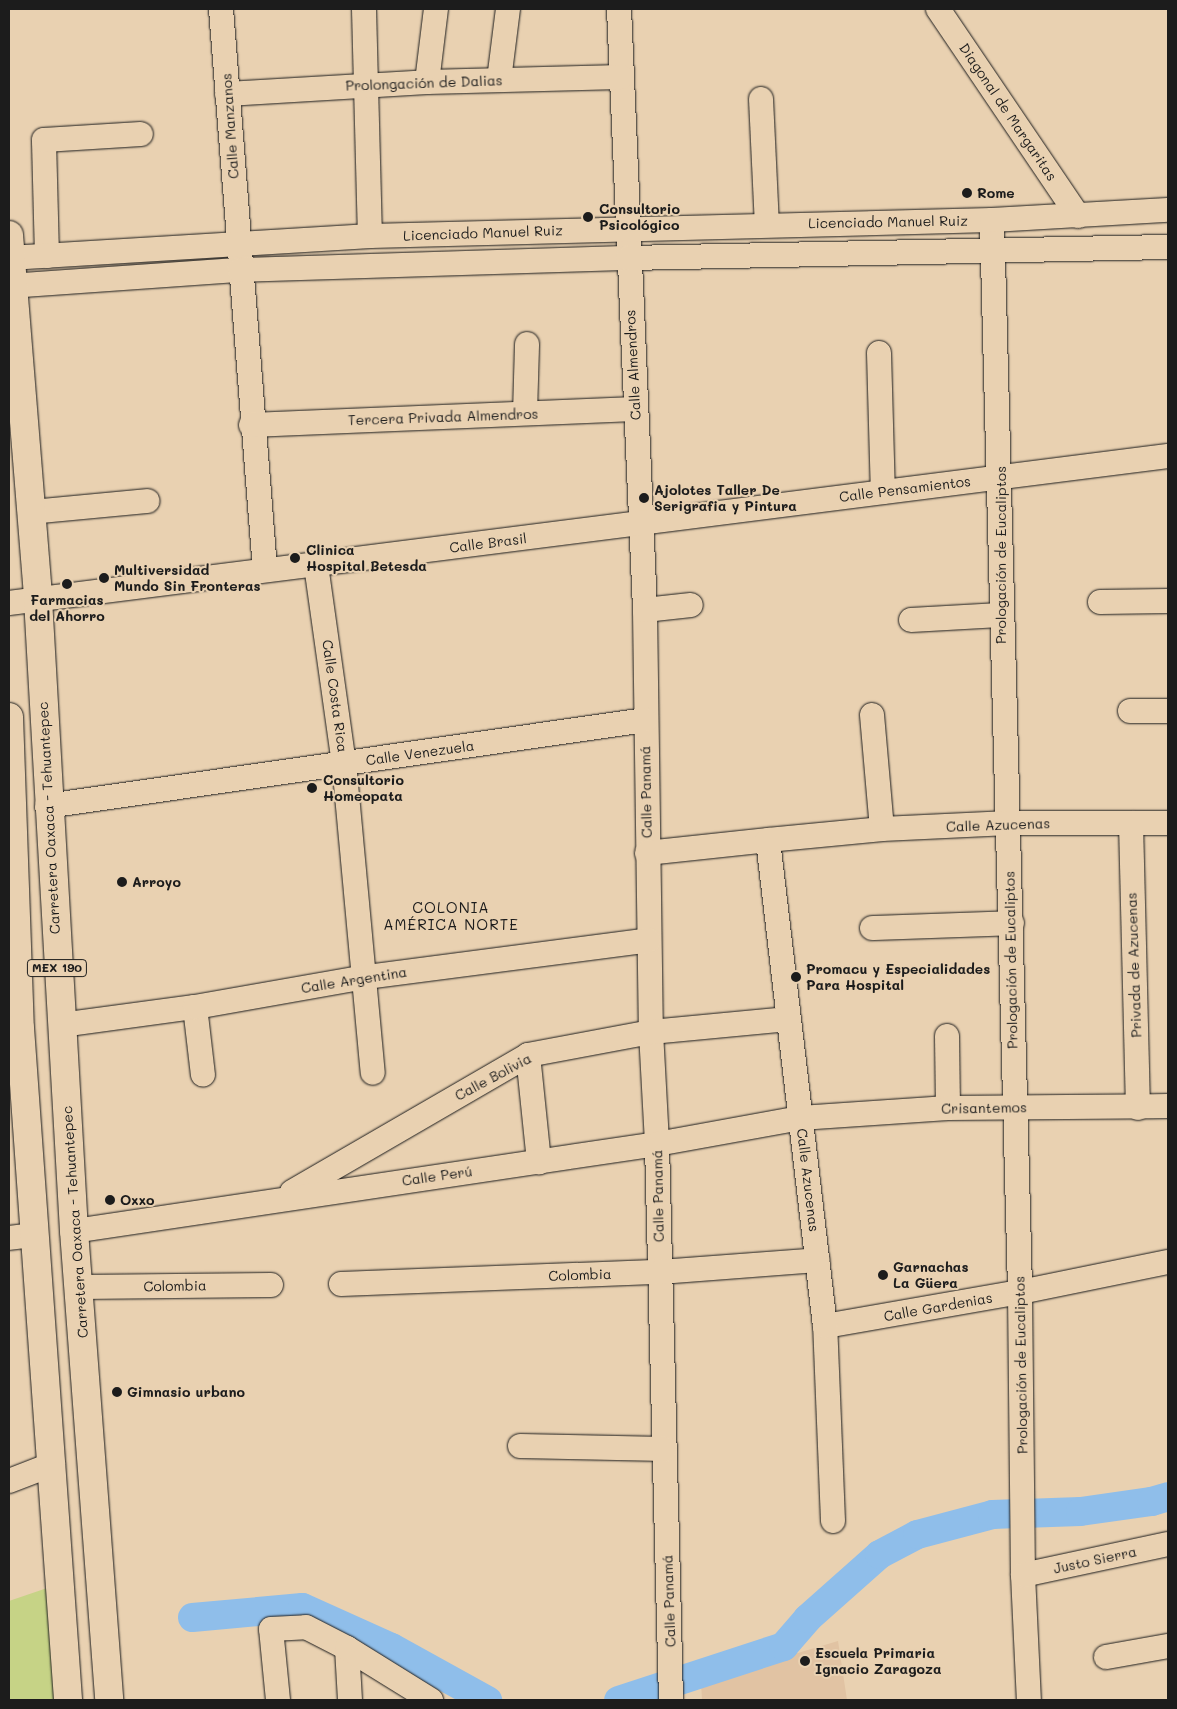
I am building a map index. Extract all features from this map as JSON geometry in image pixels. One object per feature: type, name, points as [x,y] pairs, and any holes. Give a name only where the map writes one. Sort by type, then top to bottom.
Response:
[{"type":"main road","name":"Carretera Oaxaca - Tehuantepec","points":[[9,250],[10,286],[38,599],[47,806],[74,1230],[80,1287],[109,1700]]},
{"type":"main road","name":"MEX 190","points":[[9,717],[14,1029],[21,1236],[53,1464],[68,1700]]},
{"type":"street","name":"Calle Manzanos","points":[[221,9],[251,425]]},
{"type":"street","points":[[364,9],[370,236]]},
{"type":"street","points":[[428,82],[436,9]]},
{"type":"street","points":[[499,80],[508,9]]},
{"type":"street","name":"Calle Almendros","points":[[619,9],[628,258],[645,610],[645,720]]},
{"type":"street","name":"Diagonal de Margaritas","points":[[938,9],[1078,216]]},
{"type":"street","name":"Prolongación de Dalias","points":[[227,94],[366,84],[621,77]]},
{"type":"street","points":[[761,99],[766,224]]},
{"type":"street","points":[[47,256],[44,140],[141,134]]},
{"type":"street","name":"Licenciado Manuel Ruiz","points":[[9,250],[47,256],[370,236],[766,224],[992,220],[1168,210]]},
{"type":"street","name":"Prologación de Eucaliptos","points":[[992,220],[1001,477],[1000,615],[1012,923],[1014,1108],[1020,1292],[1023,1575],[1029,1700]]},
{"type":"street","name":"Licenciado Manuel Ruiz","points":[[10,286],[240,270],[628,258],[1168,247]]},
{"type":"street","points":[[525,413],[527,344]]},
{"type":"street","points":[[879,353],[883,492]]},
{"type":"street","name":"Tercera Privada Almendros","points":[[251,425],[635,409]]},
{"type":"street","points":[[251,425],[265,569]]},
{"type":"street","name":"Calle Pensamientos","points":[[641,523],[1168,456]]},
{"type":"street","points":[[31,512],[147,501]]},
{"type":"street","name":"Calle Brasil","points":[[9,603],[265,569],[316,565],[641,523]]},
{"type":"street","name":"Calle Costa Rica","points":[[316,565],[344,764],[366,977],[373,1073]]},
{"type":"street","points":[[1100,602],[1168,601]]},
{"type":"street","points":[[645,610],[691,606]]},
{"type":"street","points":[[911,620],[1000,615]]},
{"type":"street","points":[[1130,711],[1168,710]]},
{"type":"street","points":[[872,715],[882,829]]},
{"type":"street","name":"Calle Venezuela","points":[[47,806],[645,720]]},
{"type":"street","name":"Calle Panamá","points":[[645,720],[651,1032],[657,1144],[671,1700]]},
{"type":"street","name":"Calle Azucenas","points":[[647,854],[882,829],[1008,823],[1168,823]]},
{"type":"street","name":"Privada de Azucenas","points":[[1130,823],[1138,1108]]},
{"type":"street","name":"Calle Azucenas","points":[[768,840],[825,1326],[833,1521]]},
{"type":"street","points":[[872,928],[1012,923]]},
{"type":"street","name":"Calle Argentina","points":[[61,1025],[195,1007],[366,977],[649,940]]},
{"type":"street","points":[[195,1007],[203,1075]]},
{"type":"street","name":"Calle Bolivia","points":[[282,1197],[528,1055],[651,1032],[788,1019]]},
{"type":"street","points":[[946,1036],[948,1108]]},
{"type":"street","points":[[528,1055],[539,1162]]},
{"type":"street","name":"Crisantemos","points":[[800,1118],[948,1108],[1138,1108],[1168,1106]]},
{"type":"street","name":"Calle Perú","points":[[74,1230],[282,1197],[657,1144],[800,1118]]},
{"type":"street","name":"Colombia","points":[[341,1284],[660,1272],[818,1260]]},
{"type":"street","name":"Calle Gardenias","points":[[825,1326],[1020,1292],[1168,1262]]},
{"type":"street","name":"Colombia","points":[[80,1287],[271,1285]]},
{"type":"street","points":[[520,1446],[665,1449]]},
{"type":"street","points":[[9,1481],[53,1464]]},
{"type":"street","name":"Justo Sierra","points":[[1023,1575],[1168,1544]]},
{"type":"street","points":[[278,1700],[271,1629],[306,1628],[347,1648],[431,1700]]},
{"type":"street","points":[[1106,1658],[1168,1646]]},
{"type":"street","points":[[347,1648],[350,1700]]},
{"type":"shaded area","name":"Escuela Primaria Ignacio Zaragoza","points":[[838,1641],[847,1700],[702,1700],[701,1682]]},
{"type":"green space","points":[[56,1585],[62,1700],[9,1700],[9,1601]]},
{"type":"waterway","points":[[618,1700],[783,1646],[807,1618],[879,1554],[917,1534],[992,1514],[1080,1511],[1151,1501],[1168,1496]]},
{"type":"waterway","points":[[192,1617],[302,1607],[391,1647],[487,1700]]},
{"type":"place","name":"Rome","points":[[967,193]]},
{"type":"place","name":"Consultorio Psicológico","points":[[588,217]]},
{"type":"place","name":"Ajolotes Taller De Serigrafia y Pintura","points":[[644,498]]},
{"type":"place","name":"Clinica Hospital Betesda","points":[[295,558]]},
{"type":"place","name":"Multiversidad Mundo Sin Fronteras","points":[[104,578]]},
{"type":"place","name":"Farmacias del Ahorro","points":[[67,584]]},
{"type":"place","name":"Consultorio Homeopata","points":[[312,788]]},
{"type":"place","name":"Arroyo","points":[[122,882]]},
{"type":"place","name":"Promacu y Especialidades Para Hospital","points":[[796,977]]},
{"type":"place","name":"Oxxo","points":[[110,1200]]},
{"type":"place","name":"Garnachas La Güera","points":[[883,1275]]},
{"type":"place","name":"Gimnasio urbano","points":[[117,1392]]},
{"type":"place","name":"Escuela Primaria Ignacio Zaragoza","points":[[805,1661]]},
{"type":"district","name":"COLONIA AMÉRICA NORTE","points":[[451,916]]}]
